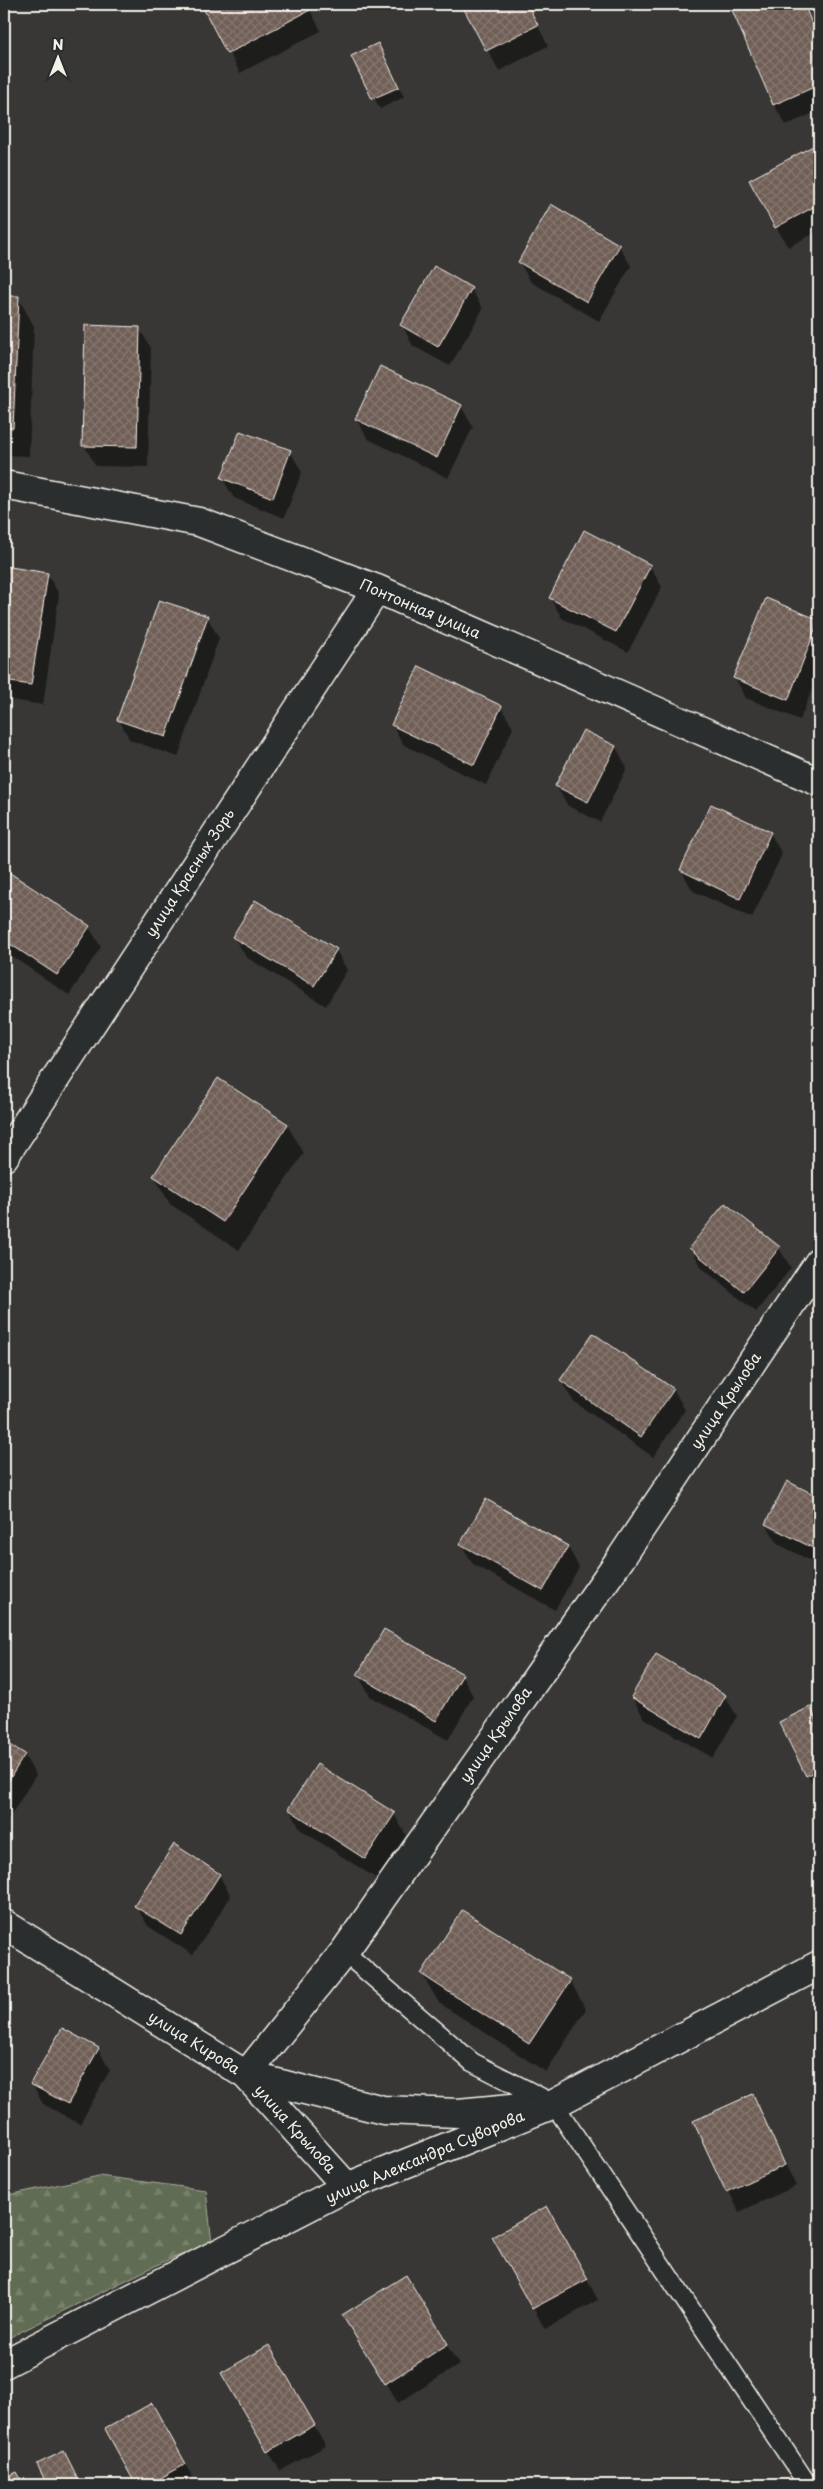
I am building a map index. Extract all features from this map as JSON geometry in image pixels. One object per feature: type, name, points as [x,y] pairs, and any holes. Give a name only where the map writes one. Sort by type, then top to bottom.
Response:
[{"type":"street","name":"Понтонная улица","points":[[4,485],[199,522],[377,589],[819,782]]},
{"type":"street","name":"улица Красных Зорь","points":[[4,1157],[377,589]]},
{"type":"street","name":"улица Крылова","points":[[347,2187],[246,2075],[344,1952],[621,1558],[819,1262]]},
{"type":"street","name":"улица Кирова","points":[[4,1924],[246,2075],[383,2110],[458,2114],[554,2104]]},
{"type":"street","name":"улица Александра Суворова","points":[[4,2364],[347,2187],[554,2104],[819,1965]]},
{"type":"lane","points":[[344,1952],[472,2062],[554,2104],[808,2485]]},
{"type":"green space","points":[[99,2176],[206,2190],[212,2243],[163,2262],[4,2340],[4,2196]]},
{"type":"building","points":[[201,4],[307,4],[310,10],[227,54]]},
{"type":"building","points":[[475,4],[527,4],[538,25],[486,51],[464,9]]},
{"type":"building","points":[[747,4],[804,4],[819,40],[819,85],[773,105],[732,10]]},
{"type":"building","points":[[378,43],[399,87],[372,99],[351,56]]},
{"type":"building","points":[[815,145],[819,153],[819,204],[775,228],[749,180]]},
{"type":"building","points":[[551,204],[620,245],[587,302],[518,262]]},
{"type":"building","points":[[434,266],[472,288],[438,347],[400,325]]},
{"type":"building","points":[[4,296],[19,296],[13,428],[4,427]]},
{"type":"building","points":[[85,325],[140,327],[137,447],[82,446]]},
{"type":"building","points":[[380,366],[462,405],[437,458],[355,419]]},
{"type":"building","points":[[240,431],[291,450],[273,498],[221,478]]},
{"type":"building","points":[[584,530],[651,565],[616,632],[549,598]]},
{"type":"building","points":[[4,566],[48,573],[31,685],[4,681]]},
{"type":"building","points":[[766,598],[819,620],[788,700],[733,678]]},
{"type":"building","points":[[159,600],[208,616],[166,737],[117,720]]},
{"type":"building","points":[[419,666],[502,706],[474,765],[391,725]]},
{"type":"building","points":[[583,730],[616,746],[588,802],[555,786]]},
{"type":"building","points":[[711,804],[771,832],[740,899],[680,870]]},
{"type":"building","points":[[4,869],[90,926],[57,975],[4,940]]},
{"type":"building","points":[[255,900],[337,949],[314,986],[232,937]]},
{"type":"building","points":[[218,1078],[288,1124],[223,1222],[153,1176]]},
{"type":"building","points":[[725,1203],[780,1247],[744,1292],[689,1248]]},
{"type":"building","points":[[593,1333],[674,1389],[641,1437],[560,1380]]},
{"type":"building","points":[[787,1481],[819,1497],[819,1551],[765,1524]]},
{"type":"building","points":[[486,1499],[568,1546],[543,1591],[460,1544]]},
{"type":"building","points":[[384,1629],[463,1674],[436,1721],[357,1675]]},
{"type":"building","points":[[656,1654],[726,1695],[701,1739],[631,1697]]},
{"type":"building","points":[[810,1707],[819,1725],[819,1769],[806,1776],[779,1722]]},
{"type":"building","points":[[4,1741],[25,1754],[4,1788]]},
{"type":"building","points":[[317,1764],[395,1813],[365,1859],[288,1809]]},
{"type":"building","points":[[174,1844],[220,1874],[181,1935],[134,1906]]},
{"type":"building","points":[[462,1910],[571,1980],[529,2044],[421,1974]]},
{"type":"building","points":[[62,2028],[99,2048],[68,2104],[30,2084]]},
{"type":"building","points":[[753,2094],[785,2165],[726,2192],[693,2121]]},
{"type":"building","points":[[547,2206],[588,2279],[532,2309],[492,2237]]},
{"type":"building","points":[[406,2275],[448,2344],[385,2384],[342,2315]]},
{"type":"building","points":[[269,2345],[315,2425],[267,2452],[221,2373]]},
{"type":"building","points":[[152,2403],[186,2464],[148,2485],[136,2485],[105,2429]]},
{"type":"building","points":[[64,2451],[81,2485],[47,2485],[37,2464]]},
{"type":"building","points":[[17,2472],[24,2485],[4,2485],[4,2478]]}]
